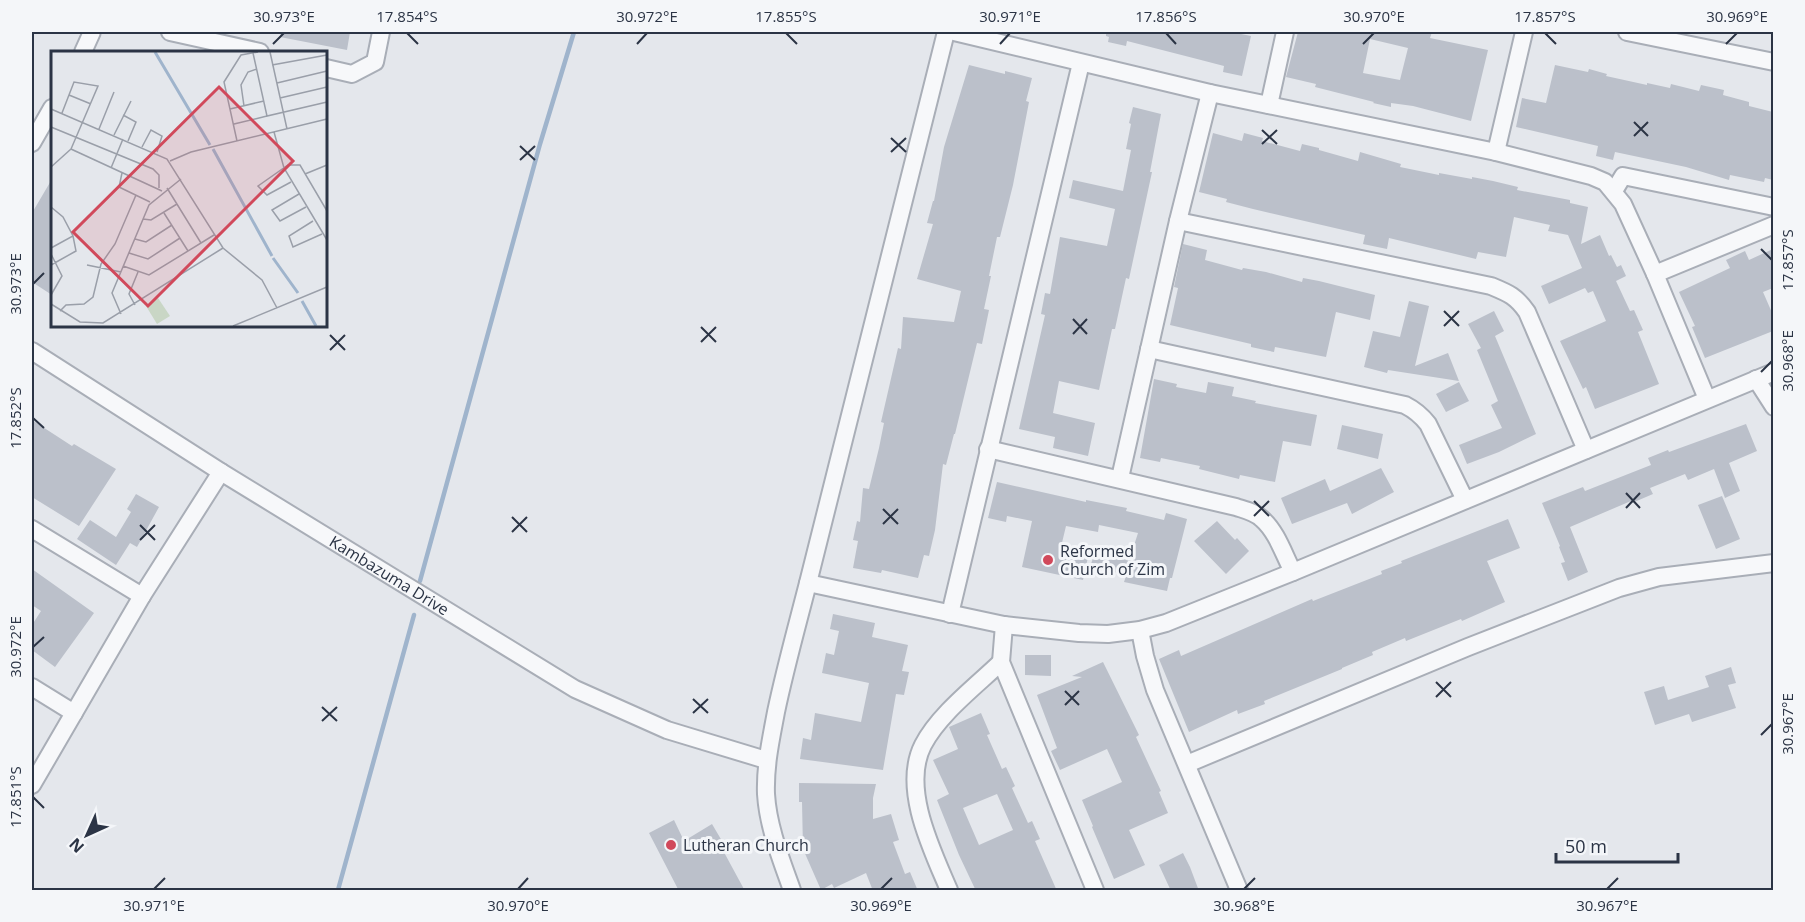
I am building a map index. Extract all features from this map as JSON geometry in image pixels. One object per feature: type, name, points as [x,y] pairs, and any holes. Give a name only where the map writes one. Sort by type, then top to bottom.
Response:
[{"type":"street","points":[[83,51],[92,32]]},
{"type":"street","points":[[170,32],[256,51]]},
{"type":"street","points":[[327,68],[352,74],[375,62],[381,32]]},
{"type":"street","points":[[792,891],[769,819],[766,760],[787,662],[946,32]]},
{"type":"street","points":[[954,32],[1210,93],[1496,152],[1591,176],[1605,182],[1623,204],[1707,399]]},
{"type":"street","points":[[1269,105],[1285,32]]},
{"type":"street","points":[[1496,152],[1524,32]]},
{"type":"street","points":[[1627,32],[1773,62]]},
{"type":"street","points":[[950,614],[1081,63]]},
{"type":"street","points":[[1120,478],[1178,221],[1210,93]]},
{"type":"street","points":[[32,143],[51,110]]},
{"type":"street","points":[[1614,191],[1623,176],[1773,207]]},
{"type":"street","points":[[1178,221],[1491,286],[1507,292],[1518,300],[1527,312],[1586,450]]},
{"type":"street","points":[[1655,274],[1773,225]]},
{"type":"street","points":[[1149,350],[1405,405],[1422,416],[1428,424],[1465,500]]},
{"type":"street","name":"Kambazuma Drive","points":[[32,351],[221,472],[575,689],[667,730],[766,760]]},
{"type":"street","points":[[808,583],[1004,625],[1079,633],[1108,634],[1140,630],[1166,623],[1293,572],[1773,372]]},
{"type":"street","points":[[1756,379],[1773,407]]},
{"type":"street","points":[[988,448],[1120,478],[1252,512],[1271,530],[1293,572]]},
{"type":"street","points":[[32,785],[142,596],[221,472]]},
{"type":"street","points":[[32,529],[142,596]]},
{"type":"street","points":[[1187,764],[1468,647],[1619,588],[1659,577],[1773,563]]},
{"type":"street","points":[[1004,625],[1001,662],[1095,891]]},
{"type":"street","points":[[1140,630],[1152,682],[1239,891]]},
{"type":"street","points":[[949,891],[919,813],[916,791],[917,766],[922,747],[932,731],[945,715],[1001,662]]},
{"type":"street","points":[[32,687],[74,713]]},
{"type":"building","points":[[281,32],[350,32],[347,50],[280,37]]},
{"type":"building","points":[[1106,32],[1231,32],[1251,36],[1242,76],[1223,72],[1224,66],[1127,41],[1126,46],[1108,42],[1109,37],[1106,36]]},
{"type":"building","points":[[1298,32],[1432,32],[1430,38],[1488,50],[1471,121],[1413,106],[1391,103],[1391,107],[1373,103],[1315,87],[1316,84],[1286,77]],"holes":[[[1370,39],[1408,48],[1400,80],[1363,73]]]},
{"type":"building","points":[[969,65],[1032,78],[1026,101],[1029,102],[1013,185],[1000,237],[997,237],[989,276],[991,276],[984,309],[989,310],[982,344],[977,343],[955,434],[946,465],[943,464],[935,530],[929,556],[924,555],[918,578],[882,570],[881,573],[853,568],[858,541],[853,540],[857,521],[860,522],[863,488],[869,489],[879,448],[884,423],[881,422],[898,348],[901,349],[903,317],[954,322],[961,291],[917,279],[933,224],[927,223],[934,201],[944,147]]},
{"type":"building","points":[[1555,65],[1588,72],[1589,69],[1607,74],[1606,76],[1647,85],[1647,83],[1670,88],[1671,84],[1699,91],[1701,85],[1724,90],[1723,95],[1749,102],[1749,106],[1773,112],[1773,180],[1765,178],[1764,182],[1730,175],[1729,180],[1686,167],[1615,152],[1613,160],[1596,156],[1598,146],[1516,127],[1522,98],[1546,103]]},
{"type":"building","points":[[1133,107],[1161,114],[1150,172],[1152,172],[1129,279],[1126,278],[1115,329],[1112,329],[1099,390],[1059,381],[1053,413],[1095,423],[1088,456],[1053,448],[1055,437],[1019,429],[1045,315],[1041,314],[1045,293],[1050,294],[1060,237],[1107,246],[1115,209],[1069,198],[1073,180],[1123,191],[1131,150],[1126,149]]},
{"type":"building","points":[[1213,133],[1242,141],[1244,133],[1263,138],[1262,141],[1300,151],[1302,144],[1358,161],[1360,152],[1401,164],[1400,167],[1439,175],[1439,173],[1493,181],[1518,187],[1517,190],[1570,200],[1570,203],[1588,207],[1581,244],[1600,235],[1609,256],[1611,255],[1617,267],[1621,265],[1626,276],[1616,281],[1630,311],[1634,310],[1643,330],[1638,332],[1659,384],[1595,409],[1586,387],[1583,389],[1560,341],[1606,321],[1593,291],[1588,293],[1585,288],[1549,304],[1541,286],[1582,268],[1568,235],[1548,231],[1550,225],[1514,217],[1506,257],[1478,252],[1476,259],[1389,238],[1387,249],[1363,244],[1365,235],[1253,209],[1199,192]]},
{"type":"building","points":[[51,181],[51,294],[32,282],[32,213]]},
{"type":"building","points":[[1183,244],[1207,250],[1205,260],[1242,270],[1243,268],[1266,272],[1302,282],[1303,278],[1319,281],[1375,295],[1370,320],[1336,312],[1326,357],[1275,347],[1274,352],[1251,347],[1251,344],[1170,325],[1178,288],[1174,287]]},
{"type":"building","points":[[1773,249],[1773,288],[1763,292],[1773,315],[1773,331],[1705,358],[1692,327],[1695,326],[1679,292],[1730,268],[1726,260],[1745,251],[1749,260]]},
{"type":"building","points":[[1409,301],[1429,306],[1415,366],[1448,353],[1459,381],[1388,370],[1387,373],[1364,367],[1373,331],[1400,337]]},
{"type":"building","points":[[1494,311],[1504,331],[1495,336],[1536,434],[1467,464],[1459,445],[1502,428],[1491,405],[1498,401],[1477,350],[1481,348],[1468,324]]},
{"type":"building","points":[[1154,379],[1177,384],[1176,387],[1206,393],[1208,382],[1234,387],[1232,396],[1256,401],[1255,403],[1317,415],[1311,446],[1283,441],[1275,482],[1240,475],[1239,479],[1199,469],[1200,466],[1161,458],[1160,462],[1140,458]]},
{"type":"building","points":[[1459,382],[1469,401],[1446,412],[1436,394]]},
{"type":"building","points":[[32,420],[72,446],[74,444],[116,469],[79,526],[32,497]]},
{"type":"building","points":[[1746,424],[1757,451],[1729,463],[1740,491],[1725,498],[1714,469],[1688,480],[1685,474],[1650,488],[1653,494],[1570,527],[1588,572],[1568,581],[1561,563],[1565,562],[1560,546],[1542,503],[1583,487],[1585,491],[1651,465],[1648,458]]},
{"type":"building","points":[[1342,425],[1383,434],[1378,459],[1337,449]]},
{"type":"building","points":[[1381,468],[1394,492],[1352,514],[1347,503],[1292,524],[1281,498],[1325,479],[1330,491]]},
{"type":"building","points":[[997,482],[1086,502],[1086,500],[1127,508],[1126,511],[1164,520],[1166,513],[1187,519],[1167,591],[1124,582],[1126,576],[1091,564],[1096,549],[1129,561],[1138,533],[1099,525],[1098,532],[1066,526],[1060,551],[1088,557],[1083,580],[1022,567],[1032,521],[1007,516],[1006,522],[988,518]]},
{"type":"building","points":[[136,494],[159,507],[137,547],[130,543],[116,565],[77,539],[90,520],[116,537],[131,512],[127,509]]},
{"type":"building","points":[[1722,496],[1740,539],[1716,549],[1698,505]]},
{"type":"building","points":[[1508,519],[1520,548],[1487,561],[1505,602],[1462,621],[1461,619],[1406,641],[1405,638],[1372,652],[1373,655],[1342,669],[1264,701],[1265,704],[1238,714],[1237,710],[1189,732],[1159,659],[1179,650],[1181,656],[1312,599],[1313,601],[1382,574],[1381,571],[1402,563],[1401,561]]},
{"type":"building","points":[[1217,521],[1249,551],[1226,574],[1194,541]]},
{"type":"building","points":[[32,569],[94,613],[55,667],[32,650],[32,625],[41,611],[32,605]]},
{"type":"building","points":[[833,614],[875,623],[872,637],[908,645],[902,671],[909,672],[904,695],[896,694],[883,770],[800,759],[803,738],[811,740],[815,713],[861,722],[869,683],[822,673],[826,653],[834,655],[839,631],[830,629]]},
{"type":"building","points":[[1025,655],[1051,655],[1051,676],[1025,675]]},
{"type":"building","points":[[1103,662],[1139,735],[1136,737],[1161,791],[1159,792],[1168,813],[1129,830],[1145,865],[1114,879],[1082,800],[1122,782],[1107,749],[1060,770],[1051,751],[1057,748],[1037,695],[1082,677],[1072,676]]},
{"type":"building","points":[[1731,667],[1736,683],[1728,685],[1736,708],[1692,722],[1689,714],[1655,725],[1644,692],[1664,686],[1668,700],[1709,687],[1705,676]]},
{"type":"building","points":[[981,713],[990,734],[987,735],[1002,769],[1006,767],[1015,786],[1012,788],[1028,823],[1032,821],[1040,839],[1035,841],[1057,891],[976,891],[937,800],[949,794],[933,760],[958,749],[949,727]],"holes":[[[997,794],[1013,830],[979,845],[963,808]]]},
{"type":"building","points":[[799,783],[876,784],[873,819],[891,814],[899,840],[893,842],[905,874],[910,872],[918,891],[873,891],[866,873],[834,888],[832,884],[821,890],[803,849],[802,802],[799,802]]},
{"type":"building","points":[[674,820],[684,841],[712,824],[722,841],[719,843],[745,891],[679,891],[649,833]]},
{"type":"building","points":[[1183,853],[1199,891],[1171,891],[1159,865]]},
{"type":"waterway","points":[[420,581],[540,144],[574,32]]},
{"type":"waterway","points":[[338,890],[414,615]]},
{"type":"place","name":"Reformed Church of Zim","points":[[1048,560]]},
{"type":"place","name":"Lutheran Church","points":[[671,845]]}]
